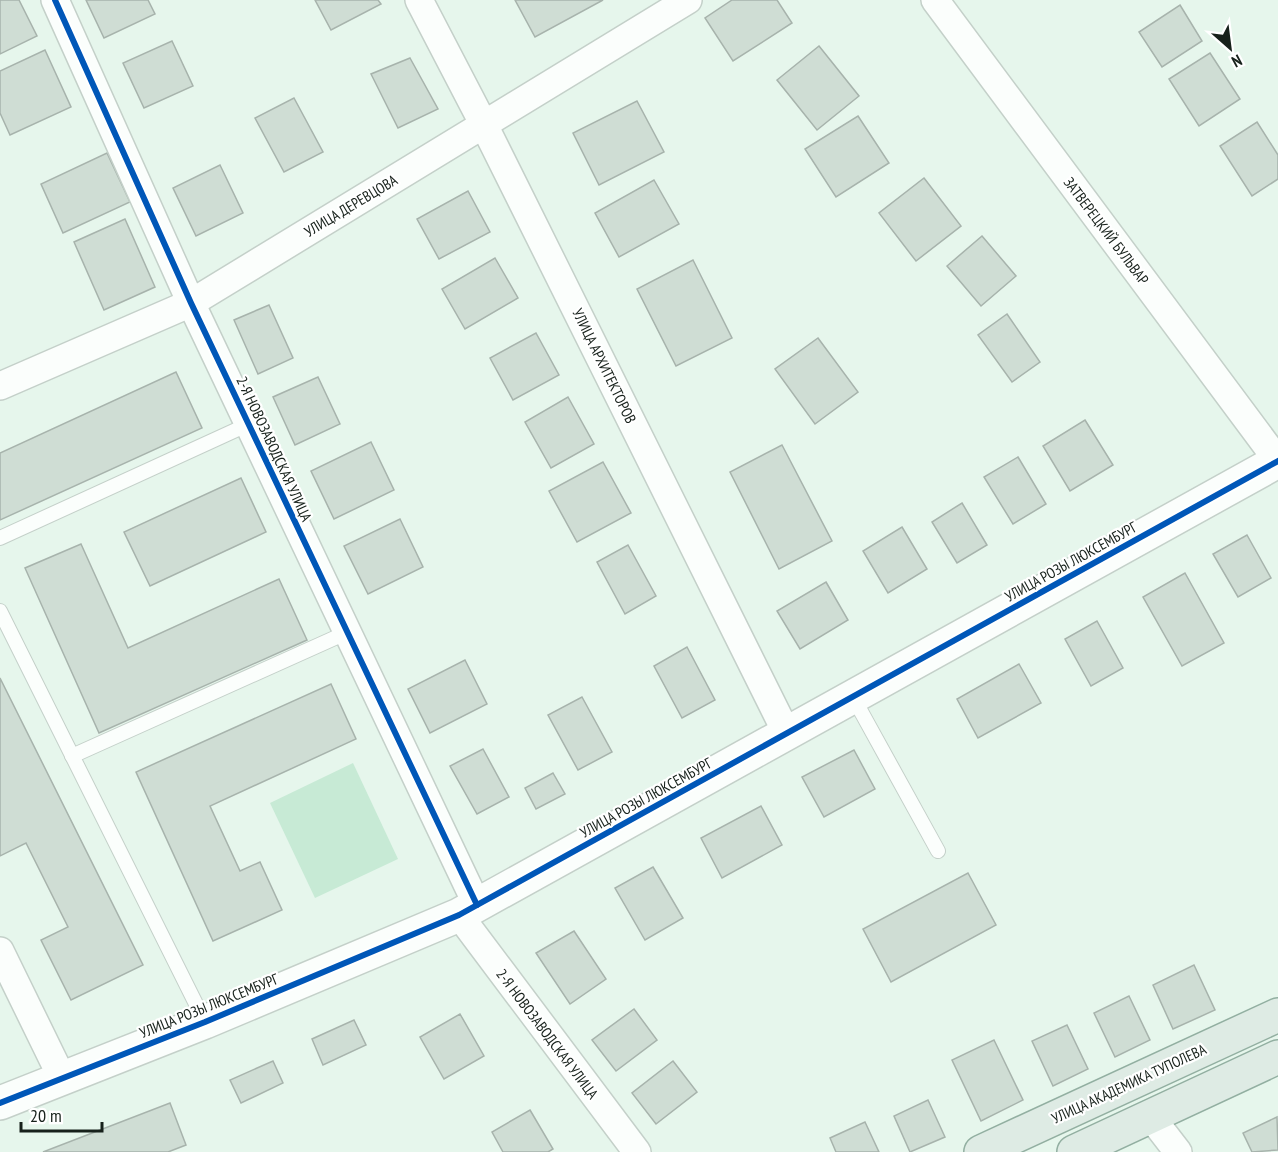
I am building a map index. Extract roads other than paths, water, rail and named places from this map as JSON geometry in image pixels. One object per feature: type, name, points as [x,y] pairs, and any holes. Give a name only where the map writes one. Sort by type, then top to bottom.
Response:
[{"type":"main road","name":"УЛИЦА АКАДЕМИКА ТУПОЛЕВА","points":[[981,1152],[1278,1015]]},
{"type":"main road","points":[[1074,1152],[1278,1057]]},
{"type":"street","name":"2-Я НОВОЗАВОДСКАЯ УЛИЦА","points":[[55,0],[191,303],[348,632],[468,910],[637,1152]]},
{"type":"street","name":"УЛИЦА АРХИТЕКТОРОВ","points":[[419,0],[484,125],[787,734]]},
{"type":"street","name":"УЛИЦА ДЕРЕВЦОВА","points":[[0,386],[191,303],[688,0]]},
{"type":"street","name":"ЗАТВЕРЕЦКИЙ БУЛЬВАР","points":[[935,0],[1278,461]]},
{"type":"street","name":"УЛИЦА РОЗЫ ЛЮКСЕМБУРГ","points":[[0,1103],[205,1022],[468,910],[1278,461]]},
{"type":"street","points":[[0,951],[62,1078]]},
{"type":"street","points":[[1151,1117],[1178,1152]]},
{"type":"lane","points":[[0,538],[249,424]]},
{"type":"lane","points":[[0,611],[205,1022]]},
{"type":"lane","points":[[72,756],[348,632]]},
{"type":"lane","points":[[853,697],[938,851]]}]
